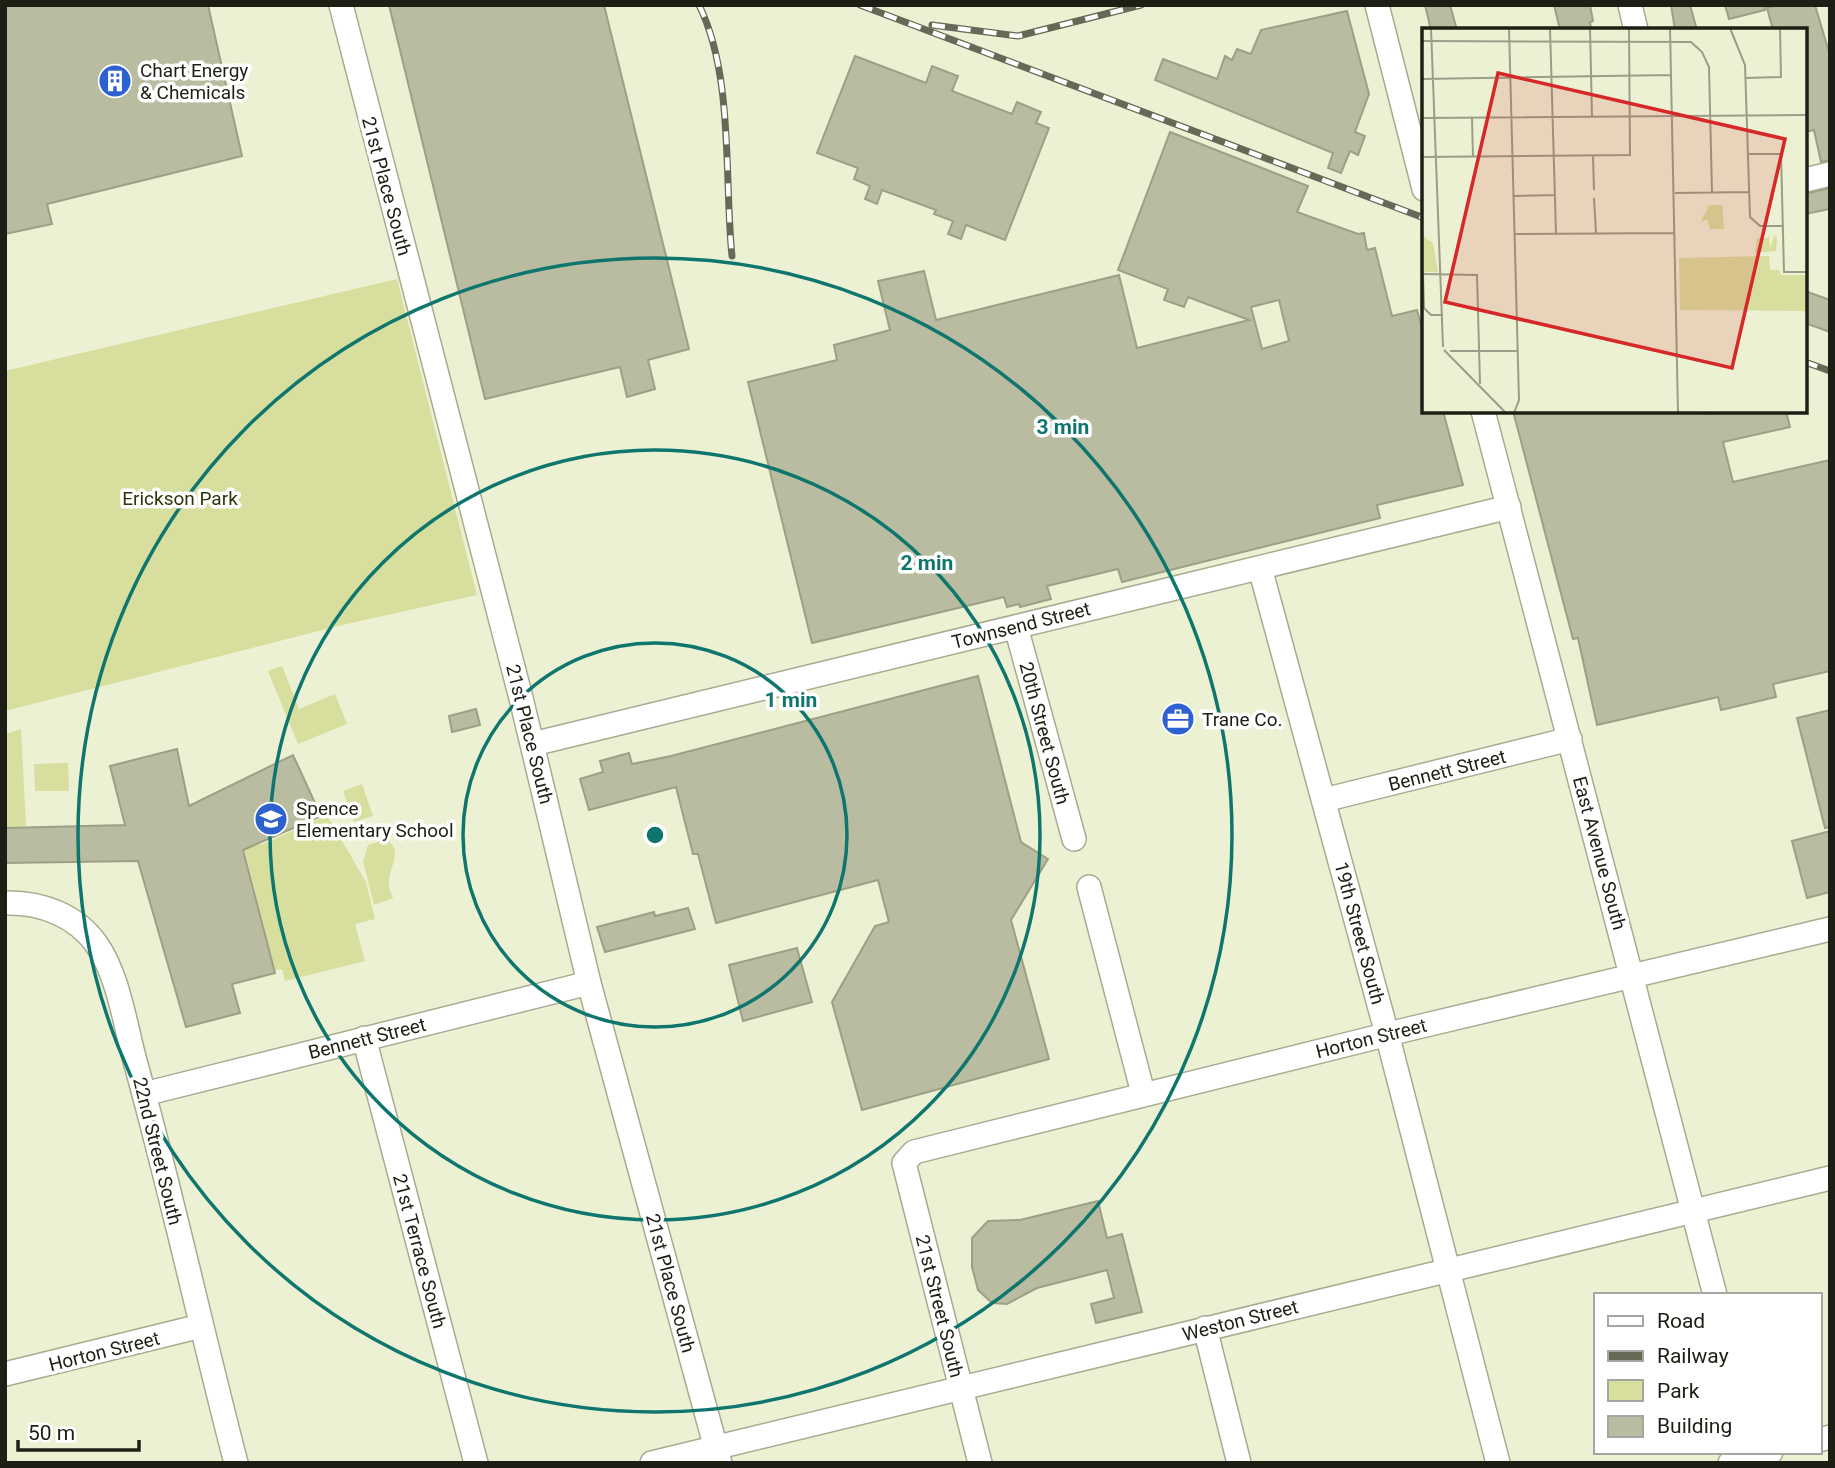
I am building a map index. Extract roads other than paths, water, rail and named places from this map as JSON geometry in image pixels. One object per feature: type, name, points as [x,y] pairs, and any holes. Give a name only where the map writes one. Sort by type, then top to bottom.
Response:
[{"type":"street","name":"21st Place South","points":[[341,5],[533,744],[589,983],[718,1455]]},
{"type":"street","points":[[1377,5],[1422,181]]},
{"type":"street","points":[[1630,5],[1636,28]]},
{"type":"street","points":[[1807,180],[1830,174]]},
{"type":"street","name":"East Avenue South","points":[[1484,413],[1714,1293]]},
{"type":"street","name":"Townsend Street","points":[[533,744],[1509,507]]},
{"type":"street","name":"19th Street South","points":[[1260,568],[1387,1034],[1499,1463]]},
{"type":"street","name":"20th Street South","points":[[1016,627],[1074,839]]},
{"type":"street","name":"Bennett Street","points":[[1324,800],[1570,739]]},
{"type":"street","points":[[1089,887],[1143,1093]]},
{"type":"street","name":"22nd Street South","points":[[5,903],[27,903],[68,917],[98,946],[109,970],[144,1094],[236,1463]]},
{"type":"street","name":"Horton Street","points":[[914,1152],[1143,1093],[1830,929]]},
{"type":"street","name":"Bennett Street","points":[[144,1094],[589,983]]},
{"type":"street","name":"21st Terrace South","points":[[364,1038],[476,1463]]},
{"type":"street","name":"21st Street South","points":[[914,1152],[905,1163],[980,1463]]},
{"type":"street","name":"Weston Street","points":[[652,1463],[718,1455],[961,1388],[1830,1178]]},
{"type":"street","name":"Horton Street","points":[[6,1374],[201,1326]]},
{"type":"street","points":[[1205,1328],[1239,1463]]},
{"type":"street","points":[[1730,1463],[1761,1456]]},
{"type":"railway","points":[[699,5],[710,33],[723,95],[732,256]]},
{"type":"railway","points":[[860,5],[1422,217]]},
{"type":"railway","points":[[932,25],[1018,36],[1141,5]]},
{"type":"railway","points":[[1807,363],[1830,371]]},
{"type":"place","name":"Chart Energy & Chemicals","points":[[115,81]]},
{"type":"place","name":"Trane Co.","points":[[1178,719]]},
{"type":"place","name":"Spence Elementary School","points":[[271,819]]},
{"type":"park label","name":"Erickson Park","points":[[180,498]]}]
